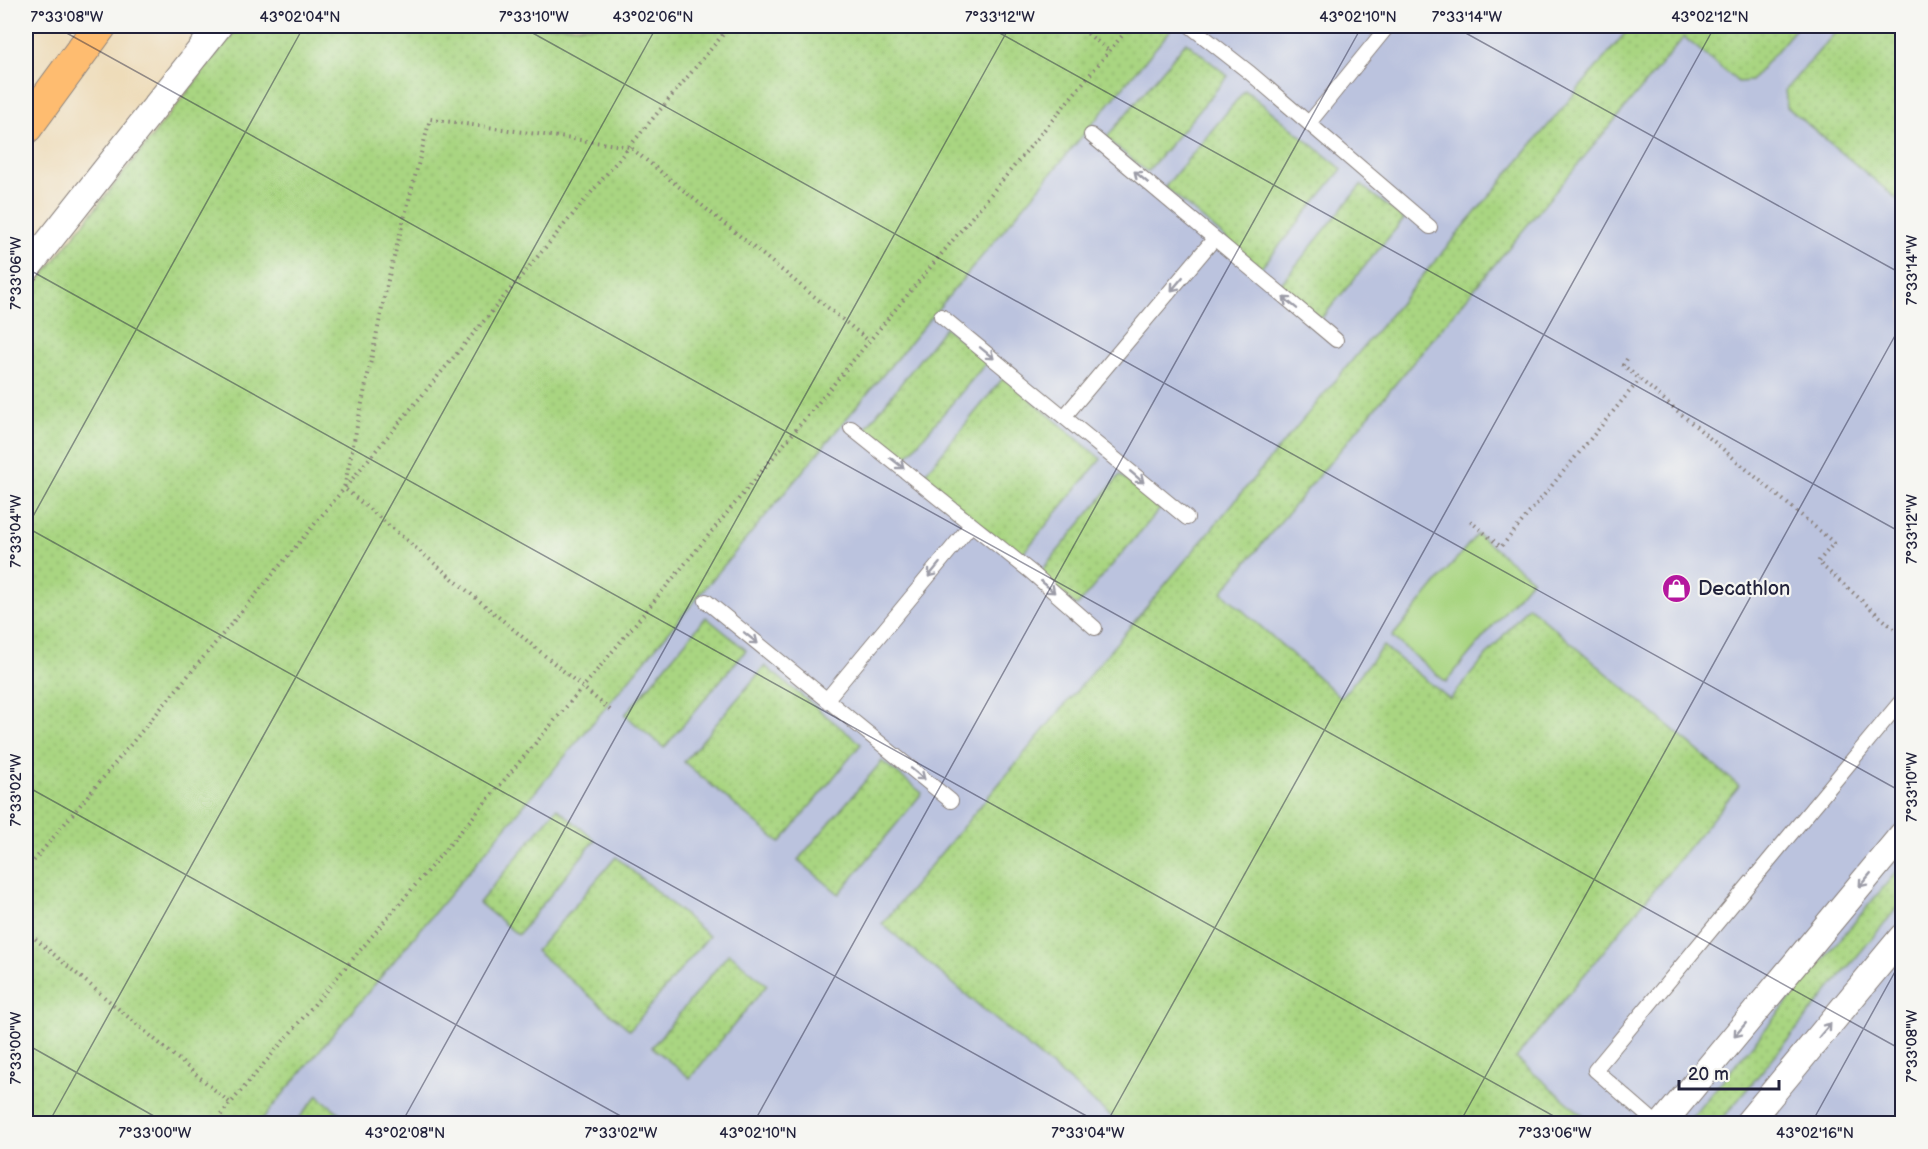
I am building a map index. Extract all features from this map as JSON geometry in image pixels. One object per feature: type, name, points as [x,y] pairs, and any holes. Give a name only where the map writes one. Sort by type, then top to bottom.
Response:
[{"type":"highway","points":[[26,127],[100,26]]},
{"type":"street","points":[[26,270],[219,26]]},
{"type":"street","points":[[1662,1124],[1902,835]]},
{"type":"street","points":[[1747,1124],[1902,937]]},
{"type":"lane","points":[[1190,26],[1309,123],[1430,227]]},
{"type":"lane","points":[[1309,123],[1388,26]]},
{"type":"lane","points":[[1091,135],[1336,340]]},
{"type":"lane","points":[[1065,417],[1214,239]]},
{"type":"lane","points":[[941,316],[1187,518]]},
{"type":"lane","points":[[851,428],[1031,572],[1095,628]]},
{"type":"lane","points":[[827,699],[971,525]]},
{"type":"lane","points":[[706,600],[951,801]]},
{"type":"lane","points":[[1657,1124],[1595,1070],[1902,700]]},
{"type":"path","points":[[26,870],[730,26]]},
{"type":"path","points":[[1078,26],[1109,51]]},
{"type":"path","points":[[213,1124],[583,687],[1130,26]]},
{"type":"path","points":[[344,488],[388,280],[430,118],[630,147],[869,340]]},
{"type":"path","points":[[1627,359],[1623,366],[1834,543],[1818,562],[1902,636]]},
{"type":"path","points":[[1470,521],[1501,547],[1640,379]]},
{"type":"path","points":[[344,488],[610,710]]},
{"type":"path","points":[[26,931],[230,1102]]},
{"type":"shaded area","points":[[239,26],[1902,26],[1902,1123],[26,1123],[26,297]]},
{"type":"green space","points":[[239,26],[1174,26],[259,1123],[26,1123],[26,297]]},
{"type":"green space","points":[[1631,26],[1798,26],[1751,81],[1738,82],[1684,37],[1222,592],[1341,698],[1383,646],[1450,699],[1528,606],[1739,786],[1516,1058],[1586,1118],[1581,1124],[1119,1123],[882,924]]},
{"type":"green space","points":[[1841,26],[1902,26],[1902,203],[1787,107],[1785,90]]},
{"type":"green space","points":[[1186,42],[1228,76],[1147,172],[1106,138]]},
{"type":"green space","points":[[1245,90],[1342,169],[1261,268],[1165,187]]},
{"type":"green space","points":[[1361,185],[1404,219],[1321,319],[1280,285]]},
{"type":"green space","points":[[945,327],[987,362],[904,460],[866,428]]},
{"type":"green space","points":[[1004,377],[1101,459],[1019,558],[923,476]]},
{"type":"green space","points":[[1120,475],[1160,509],[1077,606],[1039,574]]},
{"type":"green space","points":[[1477,534],[1532,579],[1446,682],[1392,637]]},
{"type":"green space","points":[[706,617],[746,650],[664,748],[625,715]]},
{"type":"green space","points":[[765,666],[861,744],[780,843],[684,762]]},
{"type":"green space","points":[[882,761],[922,793],[839,894],[798,860]]},
{"type":"green space","points":[[557,808],[595,840],[518,935],[479,903]]},
{"type":"green space","points":[[616,857],[709,936],[630,1030],[536,951]]},
{"type":"green space","points":[[1902,865],[1902,902],[1719,1123],[1687,1123]]},
{"type":"green space","points":[[729,953],[767,985],[690,1078],[652,1047]]},
{"type":"green space","points":[[318,1096],[352,1123],[295,1123]]},
{"type":"place","name":"Decathlon","points":[[1677,588]]}]
